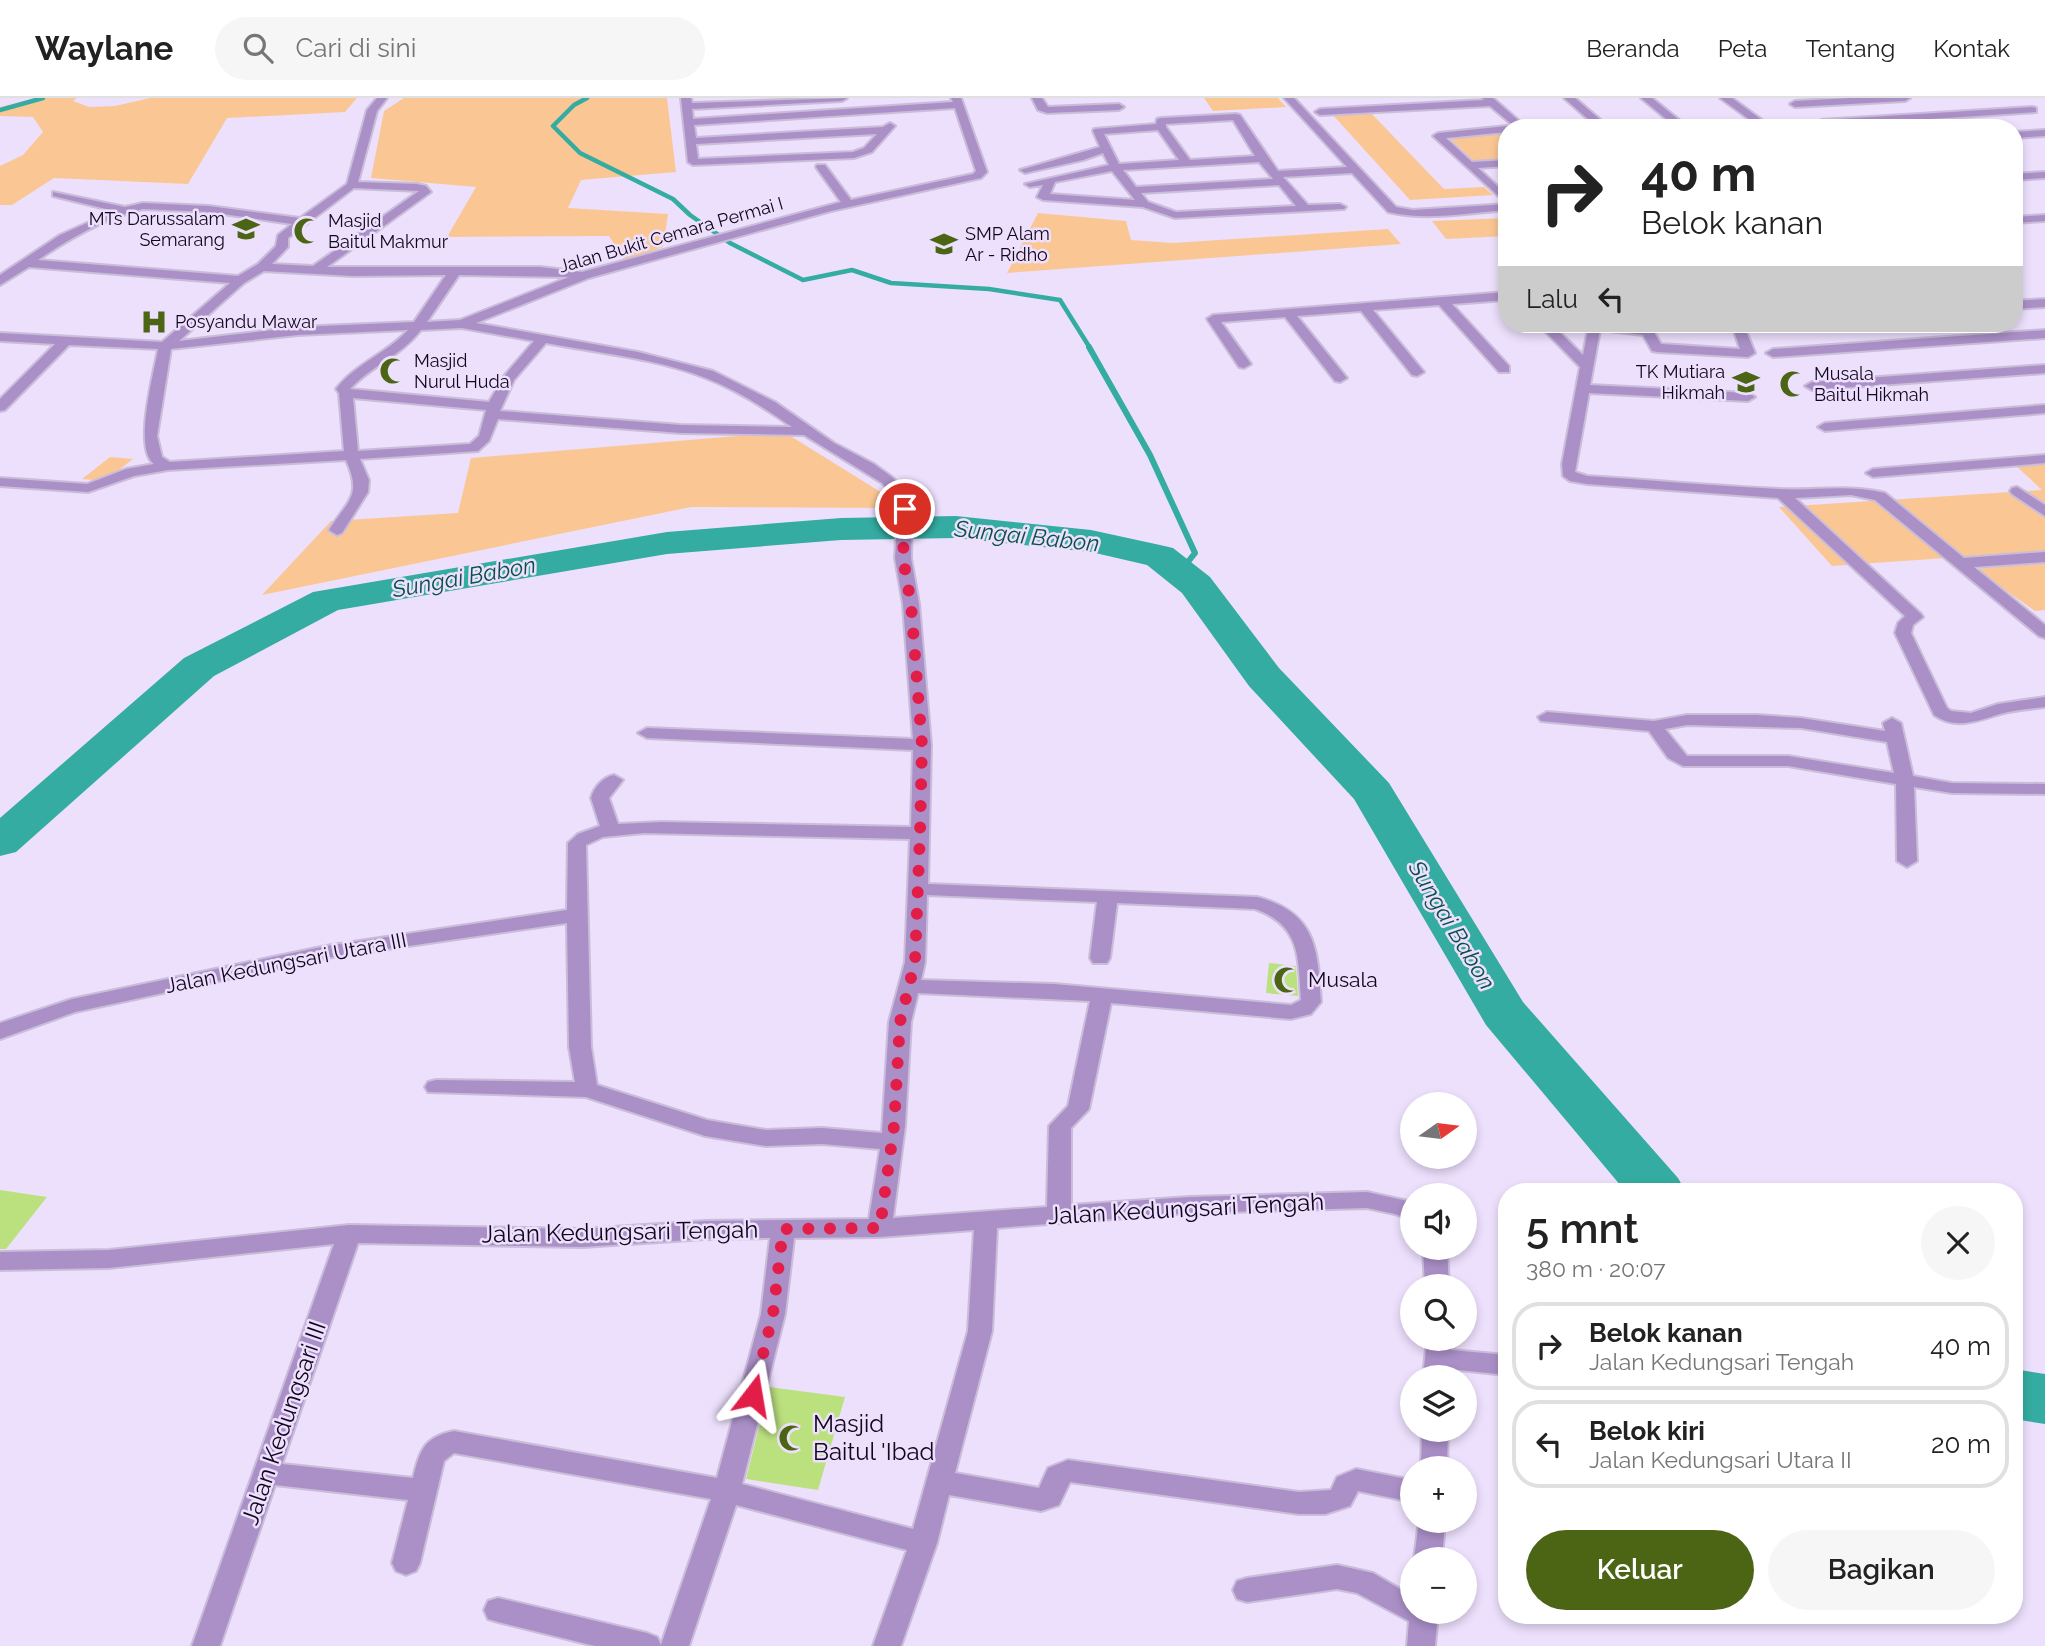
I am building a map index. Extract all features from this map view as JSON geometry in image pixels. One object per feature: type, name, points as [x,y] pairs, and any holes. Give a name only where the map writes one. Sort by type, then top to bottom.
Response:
[{"type":"street","points":[[352,185],[372,110],[382,98]]},
{"type":"street","points":[[842,98],[687,102],[691,160],[699,162],[854,155],[868,150],[893,124],[888,110]]},
{"type":"street","points":[[1037,98],[1042,108],[1049,111],[1119,107]]},
{"type":"street","points":[[1289,98],[1350,166],[1398,208],[1413,213],[1498,202]]},
{"type":"street","points":[[1569,98],[1594,119]]},
{"type":"street","points":[[1646,98],[1673,119]]},
{"type":"street","points":[[1725,98],[1755,119]]},
{"type":"street","points":[[1791,101],[1905,98]]},
{"type":"street","points":[[2011,98],[2045,118]]},
{"type":"street","points":[[1398,208],[1317,108],[1489,100],[1511,119]]},
{"type":"street","points":[[688,122],[888,110],[957,101]]},
{"type":"street","name":"Jalan Bukit Cemara Permai I","points":[[0,337],[165,346],[298,331],[462,324],[586,275],[848,203],[981,174],[957,101]]},
{"type":"street","points":[[1791,101],[1816,119]]},
{"type":"street","points":[[1908,119],[2032,110]]},
{"type":"street","points":[[1144,204],[1115,167],[1098,130],[1236,117],[1240,119],[1271,170],[1304,208]]},
{"type":"street","points":[[1164,123],[1192,162]]},
{"type":"street","points":[[690,141],[886,130]]},
{"type":"street","points":[[1498,130],[1438,134],[1498,193]]},
{"type":"street","points":[[2023,134],[2045,133]]},
{"type":"street","points":[[1330,145],[1346,143]]},
{"type":"street","points":[[1025,170],[1079,158],[1106,148]]},
{"type":"street","points":[[1030,184],[1115,167],[1192,162],[1271,170]]},
{"type":"street","points":[[1471,165],[1498,164]]},
{"type":"street","points":[[1133,190],[1271,170],[1350,166]]},
{"type":"street","points":[[821,167],[848,203]]},
{"type":"street","points":[[2023,169],[2045,168]]},
{"type":"street","points":[[2023,176],[2045,175]]},
{"type":"street","points":[[1051,180],[1044,197],[1144,204],[1175,215],[1340,207]]},
{"type":"street","points":[[168,467],[155,459],[150,436],[165,346],[240,280],[262,267],[282,247],[282,237],[352,185],[417,187],[425,192],[315,270]]},
{"type":"street","points":[[57,194],[125,210]]},
{"type":"street","points":[[0,281],[64,237],[125,210],[150,206],[209,209],[302,222]]},
{"type":"street","points":[[2023,219],[2045,218]]},
{"type":"street","points":[[27,263],[240,280]]},
{"type":"street","points":[[262,267],[315,270],[540,271],[586,275]]},
{"type":"street","points":[[337,530],[361,492],[362,480],[351,456],[344,387],[370,365],[392,353],[437,301],[439,291],[455,272]]},
{"type":"street","points":[[1244,364],[1213,319],[1498,297]]},
{"type":"street","points":[[1443,301],[1504,369]]},
{"type":"street","points":[[2023,305],[2045,303]]},
{"type":"street","points":[[1364,307],[1417,372]]},
{"type":"street","points":[[1288,313],[1340,378]]},
{"type":"street","points":[[462,324],[638,356],[708,374],[770,405],[887,480],[902,497],[905,509],[903,558],[911,604],[922,745],[920,833],[915,962],[900,1022],[891,1142],[880,1228]]},
{"type":"street","points":[[1553,333],[1586,365]]},
{"type":"street","points":[[1593,333],[1569,464],[1568,473],[1575,478],[1782,494],[1852,491],[1880,496],[2045,633]]},
{"type":"street","points":[[1650,333],[1657,348],[1748,353],[1741,333]]},
{"type":"street","points":[[1773,353],[2045,334]]},
{"type":"street","points":[[0,407],[67,339]]},
{"type":"street","points":[[0,482],[88,488],[131,472],[168,467],[473,448],[483,442],[494,411],[516,367],[543,339]]},
{"type":"street","points":[[1812,386],[2045,369]]},
{"type":"street","points":[[1582,389],[1748,397]]},
{"type":"street","points":[[346,393],[681,429],[808,431]]},
{"type":"street","points":[[1825,427],[2045,409]]},
{"type":"street","points":[[1873,473],[2045,459]]},
{"type":"street","points":[[2017,491],[2045,512]]},
{"type":"street","points":[[1782,494],[1890,591],[1915,617],[1906,623],[1903,633],[1940,711],[1947,716],[1973,718],[1998,709],[2045,702]]},
{"type":"street","points":[[1958,563],[2045,557]]},
{"type":"street","points":[[1547,717],[1654,726],[1687,720],[1757,720],[1894,730],[1905,781],[1907,861]]},
{"type":"street","points":[[1654,726],[1674,754],[1683,761],[1788,761],[1952,788],[2045,789]]},
{"type":"street","points":[[647,733],[922,745]]},
{"type":"street","points":[[611,830],[600,798],[602,791],[614,780]]},
{"type":"street","points":[[587,1090],[580,1047],[577,915],[577,843],[584,836],[611,830],[920,833]]},
{"type":"street","points":[[909,986],[1102,995],[1291,1012],[1304,1009],[1311,1002],[1308,948],[1297,925],[1287,914],[1275,907],[1257,902],[917,889]]},
{"type":"street","points":[[1100,958],[1108,897]]},
{"type":"street","name":"Jalan Kedungsari Utara III","points":[[0,1032],[23,1021],[72,1006],[326,952],[577,915]]},
{"type":"street","points":[[1059,1216],[1060,1126],[1078,1109],[1102,995]]},
{"type":"street","points":[[436,1087],[587,1090],[705,1128],[766,1138],[821,1136],[891,1142]]},
{"type":"street","name":"Jalan Kedungsari Tengah","points":[[0,1261],[109,1259],[349,1234],[583,1238],[705,1230],[880,1228],[1190,1205],[1367,1200],[1400,1206]]},
{"type":"street","points":[[887,1646],[923,1543],[980,1331],[986,1219]]},
{"type":"street","points":[[675,1646],[727,1491],[773,1314],[783,1229]]},
{"type":"street","name":"Jalan Kedungsari III","points":[[220,1611],[349,1234]]},
{"type":"street","points":[[1437,1358],[1498,1364]]},
{"type":"street","points":[[406,1563],[432,1456],[443,1444],[454,1442],[727,1491],[923,1543]]},
{"type":"street","points":[[941,1482],[1041,1500],[1050,1497],[1057,1476],[1068,1471],[1299,1503],[1335,1501],[1341,1498],[1346,1485],[1356,1480],[1400,1489]]},
{"type":"street","points":[[267,1473],[422,1490]]},
{"type":"street","points":[[1247,1590],[1337,1577],[1363,1582],[1400,1602]]},
{"type":"street","points":[[498,1610],[647,1646]]},
{"type":"street","points":[[206,1646],[220,1611]]},
{"type":"street","points":[[1420,1624],[1421,1646]]},
{"type":"shaded area","points":[[36,98],[77,98],[73,101],[89,107],[115,106],[150,98],[357,98],[345,112],[227,118],[188,184],[54,178],[12,205],[0,205],[0,166],[23,155],[43,132],[33,117],[0,116],[0,107]]},
{"type":"shaded area","points":[[404,98],[667,98],[676,172],[581,180],[568,208],[668,214],[663,247],[625,261],[609,236],[447,237],[476,187],[371,178],[384,111]]},
{"type":"shaded area","points":[[1204,98],[1278,98],[1286,107],[1213,111]]},
{"type":"shaded area","points":[[1370,112],[1444,189],[1484,187],[1493,195],[1410,200],[1332,114]]},
{"type":"shaded area","points":[[1498,133],[1498,160],[1474,161],[1447,136]]},
{"type":"shaded area","points":[[1038,213],[1126,221],[1131,240],[1173,243],[1388,229],[1401,244],[1007,273]]},
{"type":"shaded area","points":[[1498,218],[1498,236],[1446,239],[1432,221]]},
{"type":"shaded area","points":[[784,432],[887,496],[887,508],[691,507],[262,595],[331,521],[458,513],[471,458]]},
{"type":"shaded area","points":[[110,457],[133,459],[105,481],[82,479]]},
{"type":"shaded area","points":[[2045,463],[2045,551],[1832,566],[1779,507],[2042,490],[2015,465]]},
{"type":"shaded area","points":[[2045,563],[2045,610],[2035,611],[1975,569]]},
{"type":"building","name":"Musala","points":[[1269,963],[1296,966],[1298,996],[1266,993]]},
{"type":"building","points":[[0,1190],[47,1197],[6,1249],[0,1249]]},
{"type":"building","name":"Masjid Baitul 'Ibad","points":[[769,1387],[845,1397],[818,1490],[746,1479]]},
{"type":"waterway","points":[[0,110],[43,98]]},
{"type":"waterway","points":[[587,98],[574,105],[553,126],[580,153],[673,199],[690,215],[730,243],[803,280],[852,270],[891,283],[989,289],[1060,300],[1090,348]]},
{"type":"waterway","points":[[1089,347],[1150,455],[1195,553],[1180,572]]},
{"type":"waterway","name":"Sungai Babon","points":[[0,842],[199,667],[327,600],[667,543],[841,529],[956,527],[1091,541],[1160,556],[1196,585],[1264,677],[1373,793],[1504,1013],[1650,1183]]},
{"type":"waterway","name":"Sungai Babon","points":[[2023,1395],[2045,1399]]},
{"type":"place","name":"MTs Darussalam Semarang","points":[[246,229]]},
{"type":"place","name":"Masjid Baitul Makmur","points":[[307,231]]},
{"type":"place","name":"SMP Alam Ar - Ridho","points":[[944,244]]},
{"type":"place","name":"Posyandu Mawar","points":[[154,322]]},
{"type":"place","name":"Masjid Nurul Huda","points":[[393,371]]},
{"type":"place","name":"TK Mutiara Hikmah","points":[[1746,382]]},
{"type":"place","name":"Musala Baitul Hikmah","points":[[1793,384]]},
{"type":"place","name":"Musala","points":[[1287,980]]},
{"type":"place","name":"Masjid Baitul 'Ibad","points":[[792,1438]]},
{"type":"route","points":[[753,1395],[773,1314],[783,1229],[880,1228],[894,1126],[900,1022],[915,962],[920,833],[922,745],[911,604],[903,558],[905,509]]}]
